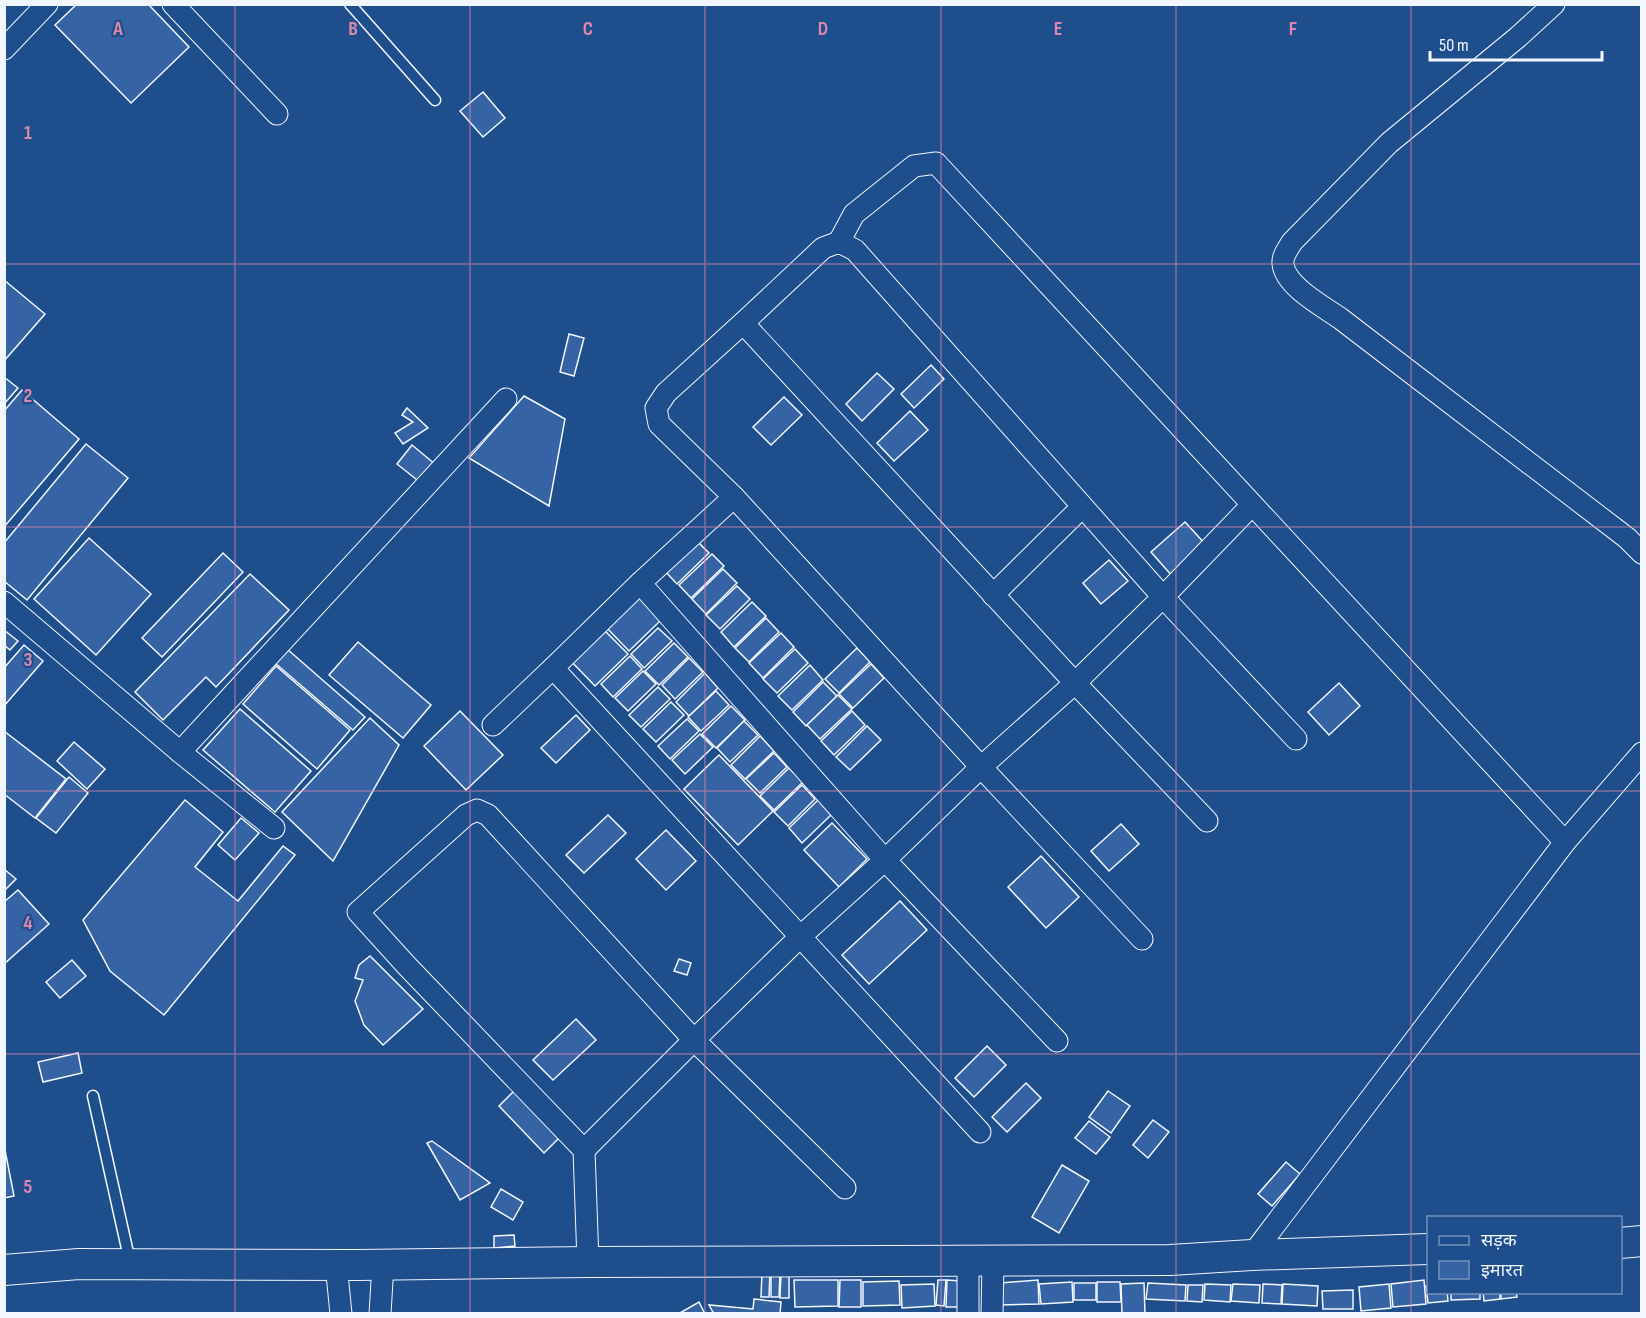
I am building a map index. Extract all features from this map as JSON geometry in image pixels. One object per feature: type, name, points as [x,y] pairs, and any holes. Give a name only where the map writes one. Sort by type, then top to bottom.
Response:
[{"type":"main road","points":[[1622,1243],[1641,1241]]},
{"type":"main road","points":[[4,1270],[79,1264],[1170,1260],[1427,1249]]},
{"type":"street","points":[[4,48],[47,4]]},
{"type":"street","points":[[173,4],[277,114]]},
{"type":"street","points":[[1554,4],[1518,37],[1389,143],[1292,242],[1284,256],[1283,265],[1297,287],[1341,318],[1627,538],[1641,553]]},
{"type":"street","points":[[1142,939],[734,497],[659,424],[656,408],[666,393],[823,248],[839,242],[854,214],[914,166],[936,163],[1565,842]]},
{"type":"street","points":[[839,242],[855,250],[1163,597],[1296,739]]},
{"type":"street","points":[[743,323],[1075,683],[1208,821]]},
{"type":"street","points":[[180,752],[506,399]]},
{"type":"street","points":[[493,724],[640,583],[734,497]]},
{"type":"street","points":[[585,1150],[801,936],[885,860],[981,767],[1075,683],[1252,506]]},
{"type":"street","points":[[993,595],[1082,507]]},
{"type":"street","points":[[640,583],[885,860],[1057,1041]]},
{"type":"street","points":[[4,602],[180,752],[274,828]]},
{"type":"street","points":[[553,668],[980,1132]]},
{"type":"street","points":[[1252,1255],[1565,842],[1641,753]]},
{"type":"street","points":[[588,1262],[585,1150],[407,966],[358,912],[466,814],[477,810],[488,815],[694,1040],[845,1188]]},
{"type":"street","points":[[968,1314],[981,1261]]},
{"type":"street","points":[[981,1261],[992,1314]]},
{"type":"street","points":[[336,1264],[341,1314]]},
{"type":"street","points":[[380,1314],[383,1264]]},
{"type":"lane","points":[[350,4],[435,100]]},
{"type":"lane","points":[[93,1096],[130,1264]]},
{"type":"building","points":[[77,4],[148,4],[189,47],[131,103],[55,25]]},
{"type":"building","points":[[483,92],[505,118],[483,137],[460,111]]},
{"type":"building","points":[[4,280],[45,314],[4,361]]},
{"type":"building","points":[[569,334],[584,338],[574,376],[560,372]]},
{"type":"building","points":[[931,365],[944,379],[914,408],[901,394]]},
{"type":"building","points":[[877,373],[894,389],[862,421],[846,404]]},
{"type":"building","points":[[4,377],[18,388],[4,404]]},
{"type":"building","points":[[22,390],[79,439],[4,527],[4,411]]},
{"type":"building","points":[[524,396],[565,419],[549,506],[469,458]]},
{"type":"building","points":[[784,397],[802,415],[771,445],[753,427]]},
{"type":"building","points":[[407,408],[428,428],[403,444],[395,433],[413,422],[402,415]]},
{"type":"building","points":[[910,411],[928,430],[894,461],[877,443]]},
{"type":"building","points":[[86,444],[128,478],[27,600],[4,581],[4,543]]},
{"type":"building","points":[[412,445],[436,465],[421,483],[397,464]]},
{"type":"building","points":[[1185,522],[1207,546],[1173,577],[1151,552]]},
{"type":"building","points":[[89,538],[151,594],[96,655],[34,599]]},
{"type":"building","points":[[695,539],[709,553],[677,584],[663,569]]},
{"type":"building","points":[[223,553],[243,572],[162,657],[142,638]]},
{"type":"building","points":[[712,554],[724,566],[691,598],[679,585]]},
{"type":"building","points":[[1109,560],[1128,581],[1101,604],[1083,583]]},
{"type":"building","points":[[723,569],[737,583],[706,614],[692,599]]},
{"type":"building","points":[[250,574],[289,610],[216,687],[206,677],[163,720],[135,692]]},
{"type":"building","points":[[737,586],[750,599],[720,629],[706,615]]},
{"type":"building","points":[[635,593],[661,620],[629,651],[603,624]]},
{"type":"building","points":[[752,602],[766,616],[734,647],[721,632]]},
{"type":"building","points":[[766,618],[779,632],[749,662],[735,648]]},
{"type":"building","points":[[600,626],[628,654],[595,686],[568,658]]},
{"type":"building","points":[[658,628],[672,641],[644,668],[631,654]]},
{"type":"building","points":[[4,630],[18,641],[10,650],[4,645]]},
{"type":"building","points":[[781,633],[794,647],[763,678],[749,663]]},
{"type":"building","points":[[358,642],[431,705],[403,738],[329,675]]},
{"type":"building","points":[[674,643],[688,657],[659,685],[645,671]]},
{"type":"building","points":[[24,645],[43,661],[4,706],[4,668]]},
{"type":"building","points":[[857,648],[870,662],[839,693],[825,679]]},
{"type":"building","points":[[287,649],[365,717],[353,730],[275,663]]},
{"type":"building","points":[[795,649],[808,663],[777,693],[763,679]]},
{"type":"building","points":[[630,656],[642,669],[613,697],[601,684]]},
{"type":"building","points":[[689,658],[703,672],[675,699],[662,685]]},
{"type":"building","points":[[871,664],[884,678],[853,708],[839,694]]},
{"type":"building","points":[[810,665],[823,680],[792,710],[778,696]]},
{"type":"building","points":[[276,666],[350,730],[317,769],[243,704]]},
{"type":"building","points":[[643,671],[656,684],[628,711],[615,698]]},
{"type":"building","points":[[705,673],[718,688],[689,716],[676,702]]},
{"type":"building","points":[[823,682],[837,696],[806,726],[793,712]]},
{"type":"building","points":[[1339,683],[1360,706],[1329,735],[1308,712]]},
{"type":"building","points":[[658,687],[670,699],[641,727],[629,715]]},
{"type":"building","points":[[716,691],[729,705],[701,731],[688,717]]},
{"type":"building","points":[[838,695],[852,709],[820,739],[807,725]]},
{"type":"building","points":[[671,702],[684,715],[656,742],[643,729]]},
{"type":"building","points":[[731,706],[745,720],[716,748],[702,734]]},
{"type":"building","points":[[240,709],[311,771],[275,812],[203,750]]},
{"type":"building","points":[[460,711],[503,755],[466,790],[424,746]]},
{"type":"building","points":[[852,711],[865,725],[834,755],[821,741]]},
{"type":"building","points":[[576,715],[590,730],[556,763],[541,748]]},
{"type":"building","points":[[370,718],[399,745],[333,861],[282,812]]},
{"type":"building","points":[[687,719],[699,731],[670,759],[658,746]]},
{"type":"building","points":[[744,721],[758,735],[730,762],[717,748]]},
{"type":"building","points":[[867,726],[881,740],[850,770],[836,757]]},
{"type":"building","points":[[4,731],[66,779],[35,818],[4,794]]},
{"type":"building","points":[[700,734],[713,747],[685,774],[672,760]]},
{"type":"building","points":[[760,736],[774,751],[745,779],[731,765]]},
{"type":"building","points":[[74,742],[105,769],[87,789],[57,761]]},
{"type":"building","points":[[774,753],[787,767],[760,793],[746,779]]},
{"type":"building","points":[[719,755],[773,811],[738,845],[684,789]]},
{"type":"building","points":[[789,768],[803,782],[774,810],[760,796]]},
{"type":"building","points":[[69,777],[88,793],[56,833],[36,818]]},
{"type":"building","points":[[802,785],[815,799],[788,826],[774,812]]},
{"type":"building","points":[[185,800],[223,832],[195,867],[238,901],[283,846],[295,855],[164,1015],[110,971],[83,920]]},
{"type":"building","points":[[818,800],[831,815],[802,843],[789,828]]},
{"type":"building","points":[[608,815],[626,833],[584,873],[566,855]]},
{"type":"building","points":[[241,818],[259,833],[235,860],[218,845]]},
{"type":"building","points":[[832,823],[867,859],[839,887],[804,850]]},
{"type":"building","points":[[1121,824],[1139,844],[1109,871],[1091,851]]},
{"type":"building","points":[[666,830],[696,861],[666,890],[636,859]]},
{"type":"building","points":[[1041,856],[1079,897],[1046,928],[1008,887]]},
{"type":"building","points":[[4,869],[16,879],[4,891]]},
{"type":"building","points":[[18,890],[49,924],[4,964],[4,902]]},
{"type":"building","points":[[900,901],[927,930],[869,984],[842,955]]},
{"type":"building","points":[[370,956],[423,1009],[383,1045],[364,1025],[355,1001],[363,980],[355,978],[359,965]]},
{"type":"building","points":[[679,959],[691,963],[687,975],[674,971]]},
{"type":"building","points":[[72,960],[86,976],[60,998],[46,982]]},
{"type":"building","points":[[576,1019],[596,1040],[553,1080],[533,1060]]},
{"type":"building","points":[[987,1046],[1006,1065],[974,1097],[955,1078]]},
{"type":"building","points":[[78,1053],[82,1073],[43,1082],[38,1062]]},
{"type":"building","points":[[1026,1083],[1041,1098],[1007,1132],[992,1117]]},
{"type":"building","points":[[515,1090],[560,1137],[544,1153],[499,1106]]},
{"type":"building","points":[[1108,1091],[1130,1106],[1111,1133],[1089,1117]]},
{"type":"building","points":[[1153,1120],[1169,1132],[1148,1158],[1133,1145]]},
{"type":"building","points":[[1089,1121],[1110,1137],[1096,1154],[1075,1138]]},
{"type":"building","points":[[432,1141],[490,1183],[460,1200],[427,1143]]},
{"type":"building","points":[[4,1145],[14,1196],[4,1198]]},
{"type":"building","points":[[1286,1162],[1300,1174],[1272,1206],[1258,1194]]},
{"type":"building","points":[[1062,1165],[1089,1181],[1059,1233],[1032,1217]]},
{"type":"building","points":[[501,1189],[523,1202],[513,1220],[491,1207]]},
{"type":"building","points":[[514,1235],[515,1246],[494,1248],[494,1236]]},
{"type":"building","points":[[762,1272],[770,1272],[769,1297],[761,1297]]},
{"type":"building","points":[[771,1272],[780,1272],[779,1297],[771,1297]]},
{"type":"building","points":[[781,1273],[789,1273],[789,1298],[780,1298]]},
{"type":"building","points":[[794,1280],[838,1280],[838,1306],[795,1307]]},
{"type":"building","points":[[840,1280],[861,1280],[861,1307],[839,1307]]},
{"type":"building","points":[[938,1280],[946,1280],[944,1306],[936,1305]]},
{"type":"building","points":[[947,1280],[960,1281],[959,1307],[946,1307]]},
{"type":"building","points":[[1038,1280],[1039,1304],[1001,1305],[1001,1283]]},
{"type":"building","points":[[1424,1280],[1426,1304],[1393,1307],[1391,1284]]},
{"type":"building","points":[[899,1281],[900,1305],[863,1306],[863,1282]]},
{"type":"building","points":[[1072,1282],[1073,1302],[1041,1304],[1039,1284]]},
{"type":"building","points":[[1097,1282],[1120,1282],[1121,1302],[1097,1302]]},
{"type":"building","points":[[1074,1283],[1096,1283],[1096,1300],[1074,1300]]},
{"type":"building","points":[[1144,1283],[1145,1314],[1122,1314],[1121,1284]]},
{"type":"building","points":[[1148,1283],[1186,1285],[1185,1301],[1146,1299]]},
{"type":"building","points":[[934,1284],[935,1306],[902,1308],[901,1285]]},
{"type":"building","points":[[1205,1284],[1231,1285],[1230,1302],[1204,1300]]},
{"type":"building","points":[[1233,1284],[1260,1285],[1259,1303],[1231,1301]]},
{"type":"building","points":[[1263,1284],[1282,1285],[1281,1304],[1262,1303]]},
{"type":"building","points":[[1283,1284],[1318,1286],[1317,1306],[1282,1304]]},
{"type":"building","points":[[1389,1284],[1391,1308],[1361,1311],[1359,1287]]},
{"type":"building","points":[[1188,1285],[1203,1285],[1202,1302],[1187,1301]]},
{"type":"building","points":[[1426,1286],[1427,1294],[1447,1294],[1448,1301],[1428,1303]]},
{"type":"building","points":[[1353,1290],[1353,1309],[1323,1309],[1322,1291]]},
{"type":"building","points":[[1451,1294],[1480,1294],[1480,1299],[1451,1300]]},
{"type":"building","points":[[1483,1294],[1500,1294],[1500,1299],[1484,1301]]},
{"type":"building","points":[[1501,1294],[1516,1294],[1517,1297],[1501,1299]]},
{"type":"building","points":[[754,1299],[781,1302],[780,1314],[714,1314],[709,1305],[753,1309]]},
{"type":"building","points":[[699,1302],[705,1314],[678,1314]]}]
